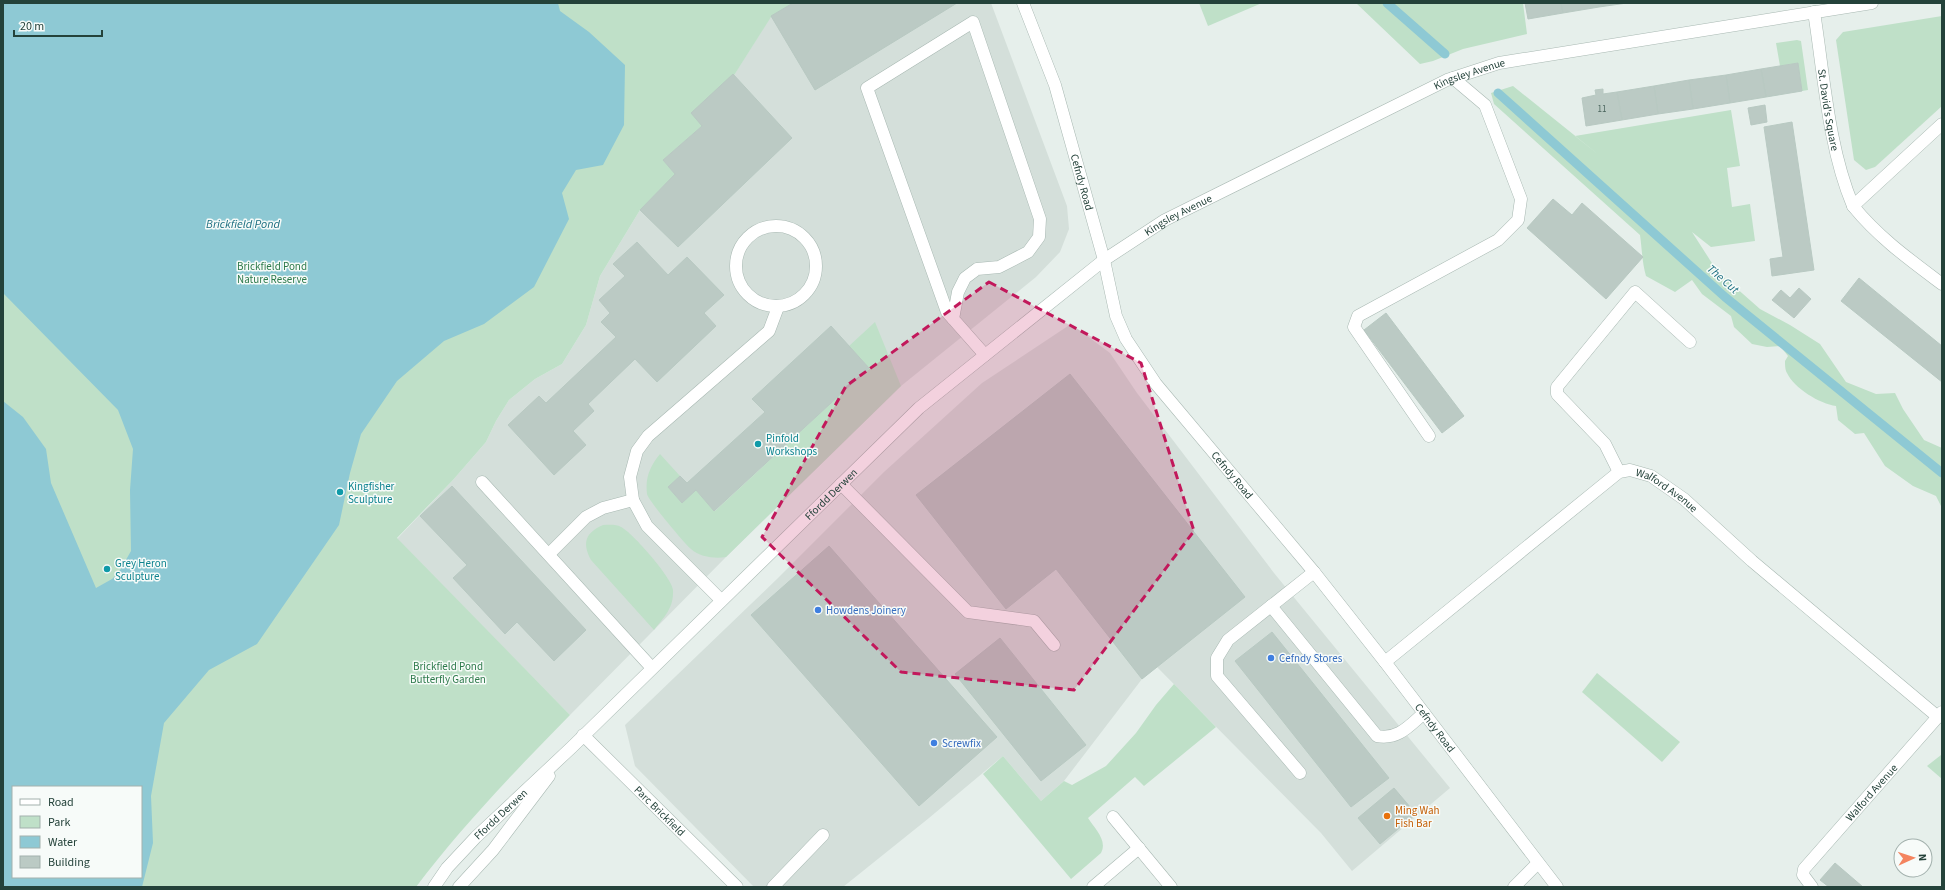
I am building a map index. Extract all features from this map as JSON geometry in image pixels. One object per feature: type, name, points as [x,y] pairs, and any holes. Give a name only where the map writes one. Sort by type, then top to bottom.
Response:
[{"type":"street","name":"Cefndy Road","points":[[1023,3],[1055,84],[1104,260],[1116,316],[1126,339],[1156,384],[1314,572],[1385,662],[1557,887]]},
{"type":"street","name":"Kingsley Avenue","points":[[1104,260],[1165,220],[1453,78],[1500,63],[1872,3]]},
{"type":"street","name":"St. David's Square","points":[[1814,12],[1835,149],[1843,183],[1853,206],[1868,224],[1885,240],[1942,284]]},
{"type":"street","points":[[953,319],[958,292],[965,278],[977,269],[999,267],[1028,252],[1039,237],[1040,219],[973,22],[867,88],[947,312],[953,319],[985,355]]},
{"type":"street","points":[[1429,436],[1354,327],[1358,316],[1498,240],[1518,220],[1521,199],[1485,105],[1453,78]]},
{"type":"street","points":[[1853,206],[1942,124]]},
{"type":"street","points":[[782,225],[794,230],[806,238],[814,250],[817,263],[816,276],[810,288],[802,298],[791,304],[778,307],[765,305],[748,295],[737,279],[735,267],[738,253],[744,240],[754,231],[767,226],[782,225]]},
{"type":"street","name":"Ffordd Derwen","points":[[434,887],[447,868],[476,837],[572,746],[919,408],[1104,260]]},
{"type":"street","points":[[1619,472],[1605,444],[1557,394],[1556,387],[1635,292],[1690,342]]},
{"type":"street","points":[[721,600],[647,526],[633,500],[630,477],[637,452],[648,436],[768,331],[778,307]]},
{"type":"street","name":"Walford Avenue","points":[[1385,662],[1619,472],[1630,470],[1651,476],[1684,499],[1752,561],[1940,714],[1804,869],[1803,875],[1812,887]]},
{"type":"street","points":[[482,482],[652,668]]},
{"type":"street","points":[[841,484],[968,612],[1034,622],[1054,645]]},
{"type":"street","points":[[549,554],[586,517],[603,508],[633,500]]},
{"type":"street","points":[[1300,773],[1217,676],[1217,658],[1228,640],[1314,572]]},
{"type":"street","points":[[1271,606],[1377,736],[1388,738],[1396,735],[1424,713]]},
{"type":"street","name":"Parc Brickfield","points":[[583,735],[737,887]]},
{"type":"street","name":"Ffordd Derwen","points":[[459,887],[493,850],[572,746]]},
{"type":"street","points":[[1113,817],[1171,887]]},
{"type":"street","points":[[773,887],[823,835]]},
{"type":"street","points":[[1093,887],[1139,848]]},
{"type":"street","points":[[1514,887],[1538,863]]},
{"type":"highlighted area","points":[[989,282],[1141,363],[1194,531],[1074,690],[901,672],[762,537],[846,386]]},
{"type":"shaded area","points":[[793,3],[991,3],[1067,206],[1069,229],[1060,252],[1036,277],[901,386],[726,557],[570,715],[397,539],[453,480],[486,442],[496,421],[509,400],[535,379],[562,364],[586,325],[600,276],[640,210],[675,174],[663,160],[702,126],[771,16]]},
{"type":"shaded area","points":[[1071,324],[1110,353],[1137,393],[1274,573],[1450,788],[1352,871],[1321,833],[1157,667],[1142,679],[1064,781],[1041,801],[1003,756],[843,887],[754,887],[635,766],[625,725],[777,579],[884,472],[982,383]]},
{"type":"green space","name":"Brickfield Pond","points":[[3,3],[793,3],[771,17],[702,126],[663,160],[675,174],[640,210],[600,276],[586,325],[562,364],[535,379],[509,400],[496,421],[486,442],[453,480],[397,538],[570,715],[471,820],[416,887],[3,887]]},
{"type":"green space","points":[[1199,3],[1262,3],[1208,26]]},
{"type":"green space","points":[[1356,3],[1523,3],[1527,34],[1463,49],[1433,61],[1420,64]]},
{"type":"green space","points":[[1942,16],[1942,106],[1875,167],[1866,170],[1854,160],[1836,40],[1843,32]]},
{"type":"green space","points":[[1797,40],[1801,41],[1808,90],[1802,91],[1798,63],[1780,66],[1776,43]]},
{"type":"green space","points":[[1513,86],[1575,136],[1731,110],[1740,166],[1727,168],[1732,207],[1750,204],[1755,241],[1711,247],[1692,232],[1717,271],[1760,309],[1790,325],[1820,344],[1846,382],[1876,394],[1895,393],[1903,409],[1924,440],[1942,448],[1942,508],[1936,496],[1913,486],[1885,466],[1864,433],[1855,434],[1838,420],[1836,406],[1815,399],[1801,390],[1790,379],[1785,367],[1785,361],[1788,356],[1780,346],[1767,347],[1752,344],[1734,327],[1731,316],[1702,294],[1692,280],[1675,292],[1646,276],[1640,235],[1494,104],[1491,93]]},
{"type":"green space","points":[[875,322],[901,386],[726,557],[708,557],[691,549],[674,531],[647,494],[649,472],[653,463],[660,454],[680,476],[668,487],[682,503],[696,490],[715,511],[869,368],[849,346]]},
{"type":"green space","points":[[603,525],[617,525],[634,537],[651,556],[671,584],[673,590],[672,602],[665,616],[654,630],[591,560],[588,554],[586,544],[589,535],[592,531]]},
{"type":"green space","points":[[1597,673],[1680,742],[1662,762],[1582,692]]},
{"type":"green space","points":[[1174,684],[1216,727],[1144,786],[1135,777],[1088,818],[1102,839],[1103,848],[1101,853],[1071,879],[983,774],[1003,756],[1041,801],[1064,781],[1072,785],[1106,766],[1136,733],[1156,705]]},
{"type":"green space","points":[[1941,755],[1942,757],[1942,779],[1927,766]]},
{"type":"water","name":"Brickfield Pond","points":[[3,3],[558,3],[560,11],[589,32],[625,65],[624,125],[603,165],[576,170],[562,193],[569,219],[534,287],[484,324],[444,341],[397,381],[361,434],[350,473],[339,525],[257,644],[209,670],[164,723],[151,796],[153,843],[142,887],[3,887],[3,401],[23,417],[46,449],[51,483],[96,588],[112,579],[119,572],[131,551],[130,490],[133,449],[118,410],[3,293]]},
{"type":"building","points":[[793,3],[957,3],[815,90],[771,16]]},
{"type":"building","points":[[1525,3],[1561,3],[1563,13],[1528,19]]},
{"type":"building","points":[[1561,3],[1599,3],[1599,7],[1563,13]]},
{"type":"building","points":[[1599,3],[1627,3],[1599,7]]},
{"type":"building","points":[[1798,63],[1802,91],[1766,97],[1761,69]]},
{"type":"building","points":[[1761,69],[1766,97],[1730,103],[1726,75]]},
{"type":"building","points":[[733,74],[792,138],[678,247],[640,210],[675,174],[663,160],[702,126],[691,113]]},
{"type":"building","points":[[1726,75],[1730,103],[1693,109],[1689,80]]},
{"type":"building","points":[[1689,80],[1693,109],[1658,114],[1654,86]]},
{"type":"building","points":[[1654,86],[1658,114],[1622,120],[1617,92]]},
{"type":"building","points":[[1603,89],[1603,94],[1617,92],[1622,120],[1586,126],[1582,98],[1596,95],[1595,90]]},
{"type":"building","points":[[1765,105],[1767,122],[1751,125],[1748,108]]},
{"type":"building","points":[[1792,122],[1814,270],[1772,276],[1770,259],[1783,257],[1764,127]]},
{"type":"building","points":[[1553,199],[1572,215],[1582,203],[1643,257],[1606,299],[1527,228]]},
{"type":"building","points":[[637,242],[668,275],[687,257],[724,295],[704,313],[716,326],[657,382],[635,359],[588,404],[594,411],[573,431],[586,445],[554,475],[508,425],[539,396],[546,403],[616,337],[601,322],[610,313],[599,300],[625,276],[613,264]]},
{"type":"building","points":[[1859,278],[1942,346],[1942,382],[1841,301]]},
{"type":"building","points":[[1799,288],[1811,299],[1794,318],[1772,300],[1781,290],[1790,298]]},
{"type":"building","points":[[1386,313],[1464,416],[1442,433],[1364,330]]},
{"type":"building","name":"Pinfold Workshops","points":[[831,326],[869,368],[714,511],[696,490],[682,503],[668,487],[680,476],[687,483],[765,412],[752,399]]},
{"type":"building","points":[[1070,374],[1245,597],[1142,679],[1056,569],[1006,609],[916,495]]},
{"type":"building","points":[[452,486],[586,630],[554,661],[517,622],[505,634],[453,578],[467,565],[420,516]]},
{"type":"building","points":[[829,546],[997,737],[919,806],[751,615]]},
{"type":"building","points":[[1272,632],[1389,778],[1351,807],[1235,661]]},
{"type":"building","points":[[1000,638],[1086,745],[1041,781],[955,674]]},
{"type":"building","name":"Ming Wah Fish Bar","points":[[1394,788],[1416,814],[1380,844],[1358,818]]},
{"type":"building","points":[[1835,863],[1863,887],[1829,887],[1820,880]]},
{"type":"waterway","name":"The Cut","points":[[1387,3],[1445,54]]},
{"type":"waterway","name":"The Cut","points":[[1498,93],[1725,297],[1942,473]]},
{"type":"place","name":"Pinfold Workshops","points":[[758,444]]},
{"type":"place","name":"Kingfisher Sculpture","points":[[340,492]]},
{"type":"place","name":"Grey Heron Sculpture","points":[[107,569]]},
{"type":"place","name":"Howdens Joinery","points":[[818,610]]},
{"type":"place","name":"Cefndy Stores","points":[[1271,658]]},
{"type":"place","name":"Screwfix","points":[[934,743]]},
{"type":"place","name":"Ming Wah Fish Bar","points":[[1387,816]]},
{"type":"park label","name":"Brickfield Pond Nature Reserve","points":[[272,272]]},
{"type":"park label","name":"Brickfield Pond Butterfly Garden","points":[[448,672]]}]
